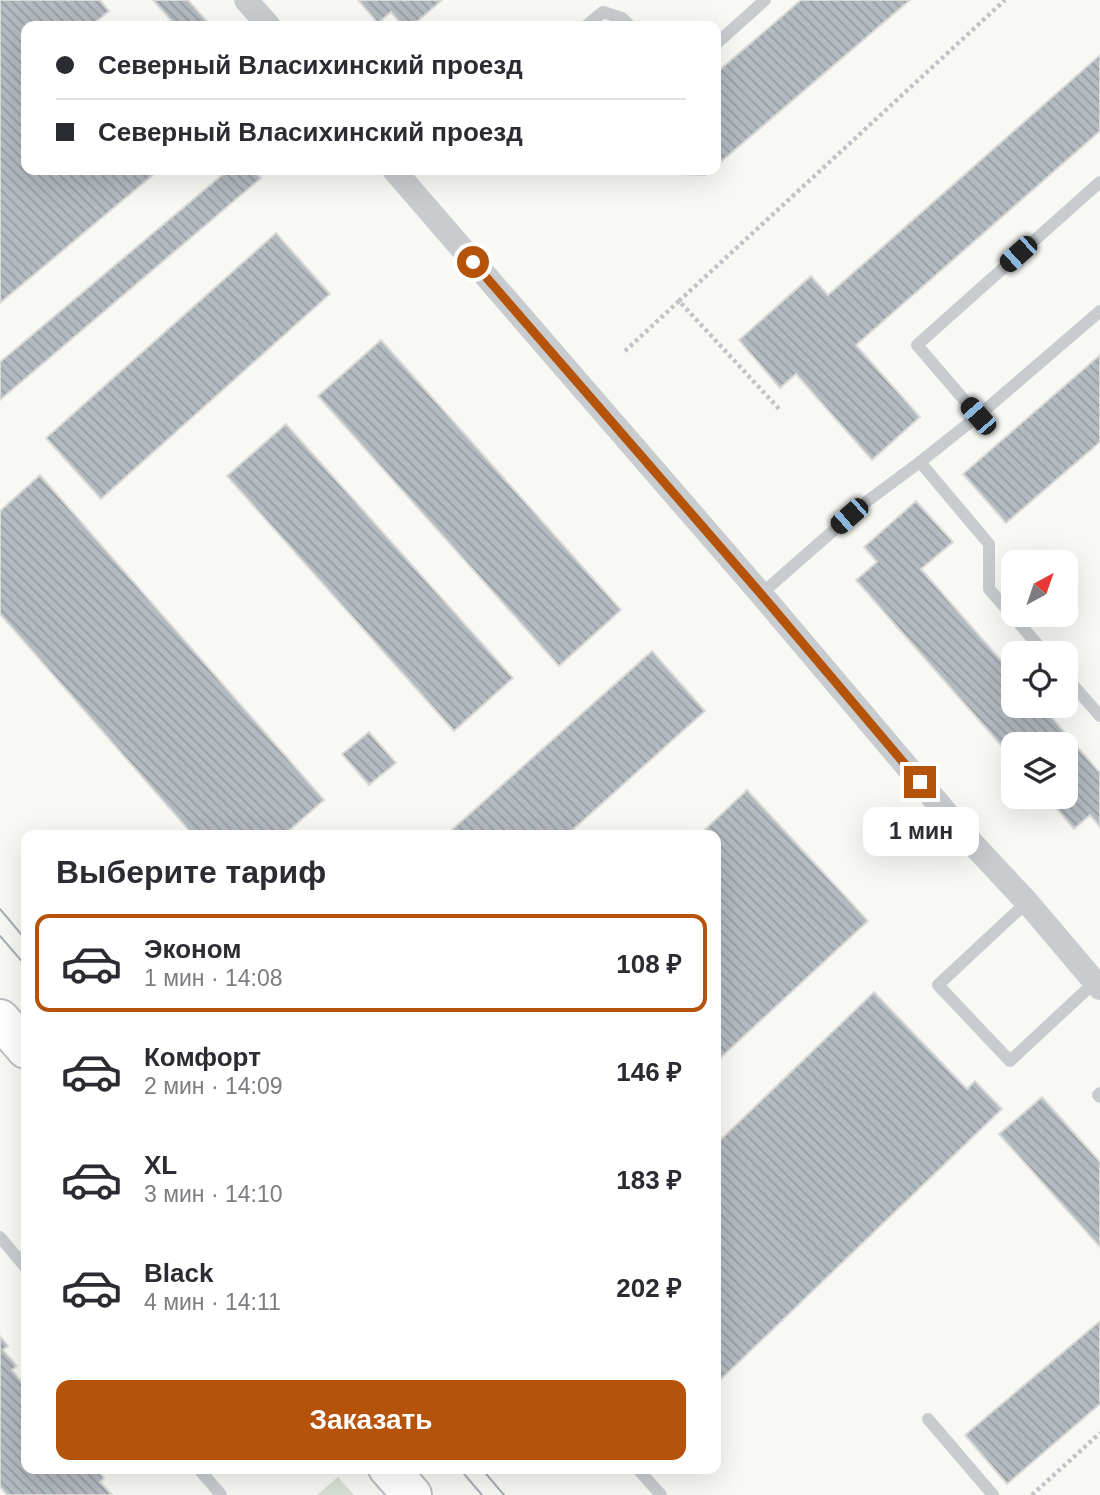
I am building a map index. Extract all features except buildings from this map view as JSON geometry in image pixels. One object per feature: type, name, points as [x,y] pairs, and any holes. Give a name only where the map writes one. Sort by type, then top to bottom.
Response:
[{"type":"highway","points":[[0,1019],[21,1043]]},
{"type":"highway","points":[[393,1474],[411,1495]]},
{"type":"street","points":[[247,0],[266,21]]},
{"type":"street","points":[[398,175],[761,594],[970,841],[1098,982]]},
{"type":"lane","points":[[721,40],[765,0]]},
{"type":"lane","points":[[592,21],[603,12],[625,21]]},
{"type":"lane","points":[[978,416],[917,345],[1100,182]]},
{"type":"lane","points":[[761,594],[866,502],[978,416],[1100,311]]},
{"type":"lane","points":[[920,462],[989,544],[989,589],[1034,641]]},
{"type":"lane","points":[[1078,691],[1100,716]]},
{"type":"lane","points":[[1027,902],[938,985],[1010,1061],[1098,982]]},
{"type":"lane","points":[[0,1237],[21,1262]]},
{"type":"lane","points":[[928,1419],[993,1495]]},
{"type":"lane","points":[[203,1474],[221,1495]]},
{"type":"lane","points":[[642,1474],[661,1495]]},
{"type":"path","points":[[625,351],[1005,0]]},
{"type":"path","points":[[679,301],[781,411]]},
{"type":"path","points":[[1032,1495],[1100,1433]]},
{"type":"shaded area","points":[[338,1477],[354,1495],[317,1495]]},
{"type":"tram line","points":[[0,909],[21,934]]},
{"type":"tram line","points":[[0,936],[21,960]]},
{"type":"tram line","points":[[464,1474],[482,1495]]},
{"type":"tram line","points":[[486,1474],[504,1495]]},
{"type":"route","points":[[473,262],[920,782]]}]
